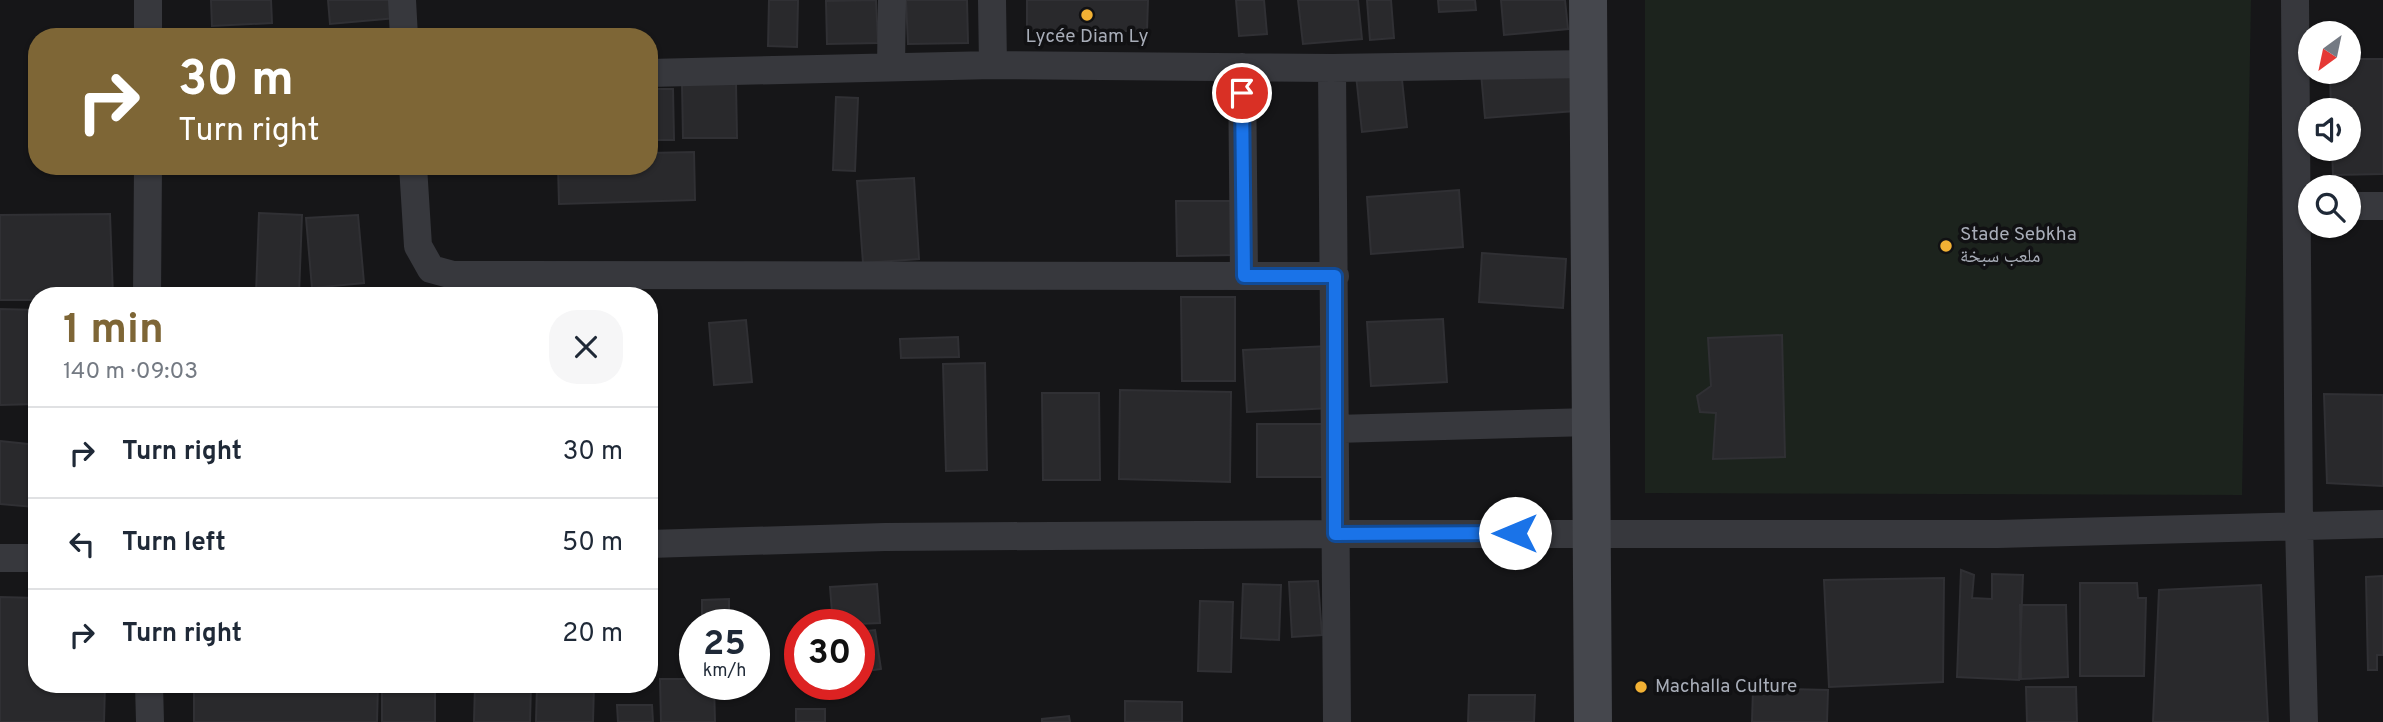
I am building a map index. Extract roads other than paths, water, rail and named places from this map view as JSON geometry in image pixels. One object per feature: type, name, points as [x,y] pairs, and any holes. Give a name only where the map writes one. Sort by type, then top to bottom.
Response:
[{"type":"street","points":[[148,0],[148,28]]},
{"type":"street","points":[[402,0],[404,28]]},
{"type":"street","points":[[891,66],[892,0]]},
{"type":"street","points":[[992,0],[993,65]]},
{"type":"street","points":[[1588,0],[1593,722]]},
{"type":"street","points":[[2295,0],[2302,175]]},
{"type":"street","points":[[658,73],[993,65],[1332,68],[1588,64]]},
{"type":"street","points":[[1242,67],[1244,276]]},
{"type":"street","points":[[1332,68],[1337,722]]},
{"type":"street","points":[[147,287],[148,175]]},
{"type":"street","points":[[414,175],[418,246],[431,269],[453,275],[1335,276]]},
{"type":"street","points":[[2361,206],[2383,206]]},
{"type":"street","points":[[2303,238],[2299,525],[2304,722]]},
{"type":"street","points":[[1335,429],[1591,422]]},
{"type":"street","points":[[658,544],[885,537],[1591,532],[1998,534],[2383,524]]},
{"type":"street","points":[[0,558],[28,558]]},
{"type":"street","points":[[149,693],[150,722]]},
{"type":"place","name":"Lycée Diam Ly","points":[[1087,15]]},
{"type":"place","name":"Stade Sebkha ملعب سبخة","points":[[1946,246]]},
{"type":"place","name":"Machalla Culture","points":[[1641,687]]}]
